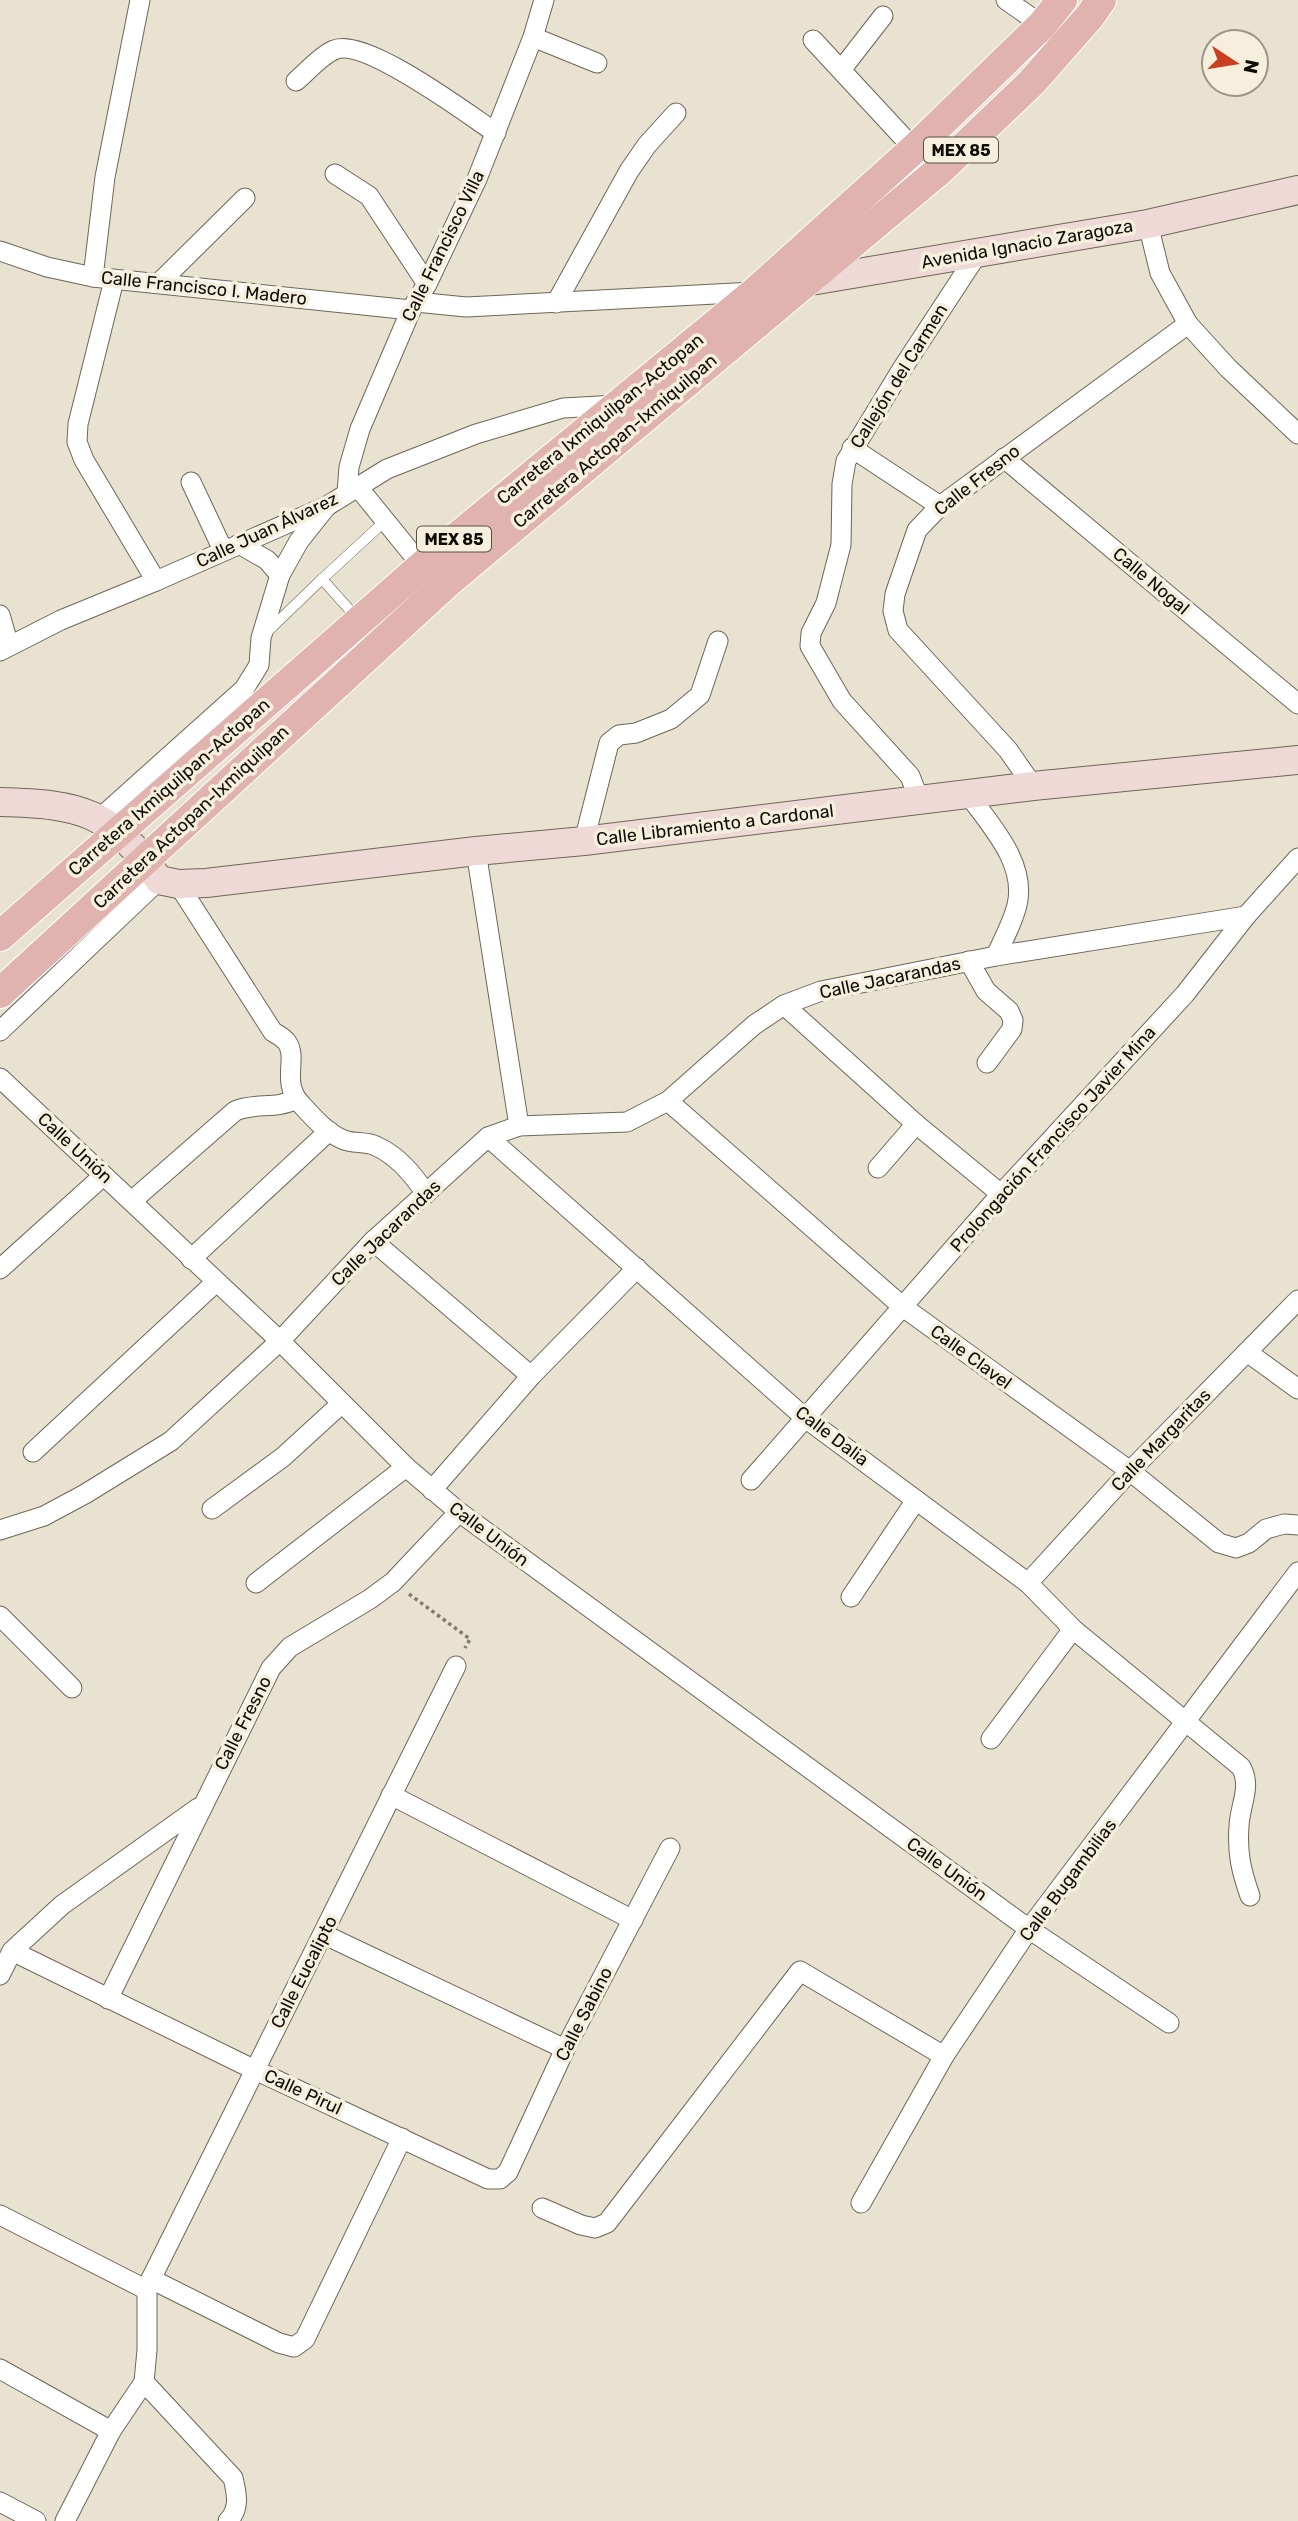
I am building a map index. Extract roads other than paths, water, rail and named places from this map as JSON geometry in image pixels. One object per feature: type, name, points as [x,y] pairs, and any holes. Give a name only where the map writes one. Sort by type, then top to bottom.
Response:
[{"type":"main road","name":"Carretera Ixmiquilpan-Actopan","points":[[0,936],[108,825],[755,292],[914,149],[1042,25],[1062,0]]},
{"type":"main road","name":"Carretera Actopan-Ixmiquilpan","points":[[0,993],[160,875],[448,582],[942,168],[1032,82],[1101,0]]},
{"type":"street","points":[[93,277],[105,177],[140,0]]},
{"type":"street","name":"Calle Francisco Villa","points":[[352,489],[349,467],[360,429],[414,306],[427,284],[496,133],[533,37],[544,0]]},
{"type":"street","points":[[1006,0],[1042,25]]},
{"type":"street","points":[[841,70],[883,16]]},
{"type":"street","points":[[533,37],[597,64]]},
{"type":"street","points":[[813,40],[914,149]]},
{"type":"street","points":[[296,81],[335,49],[353,49],[380,58],[496,133]]},
{"type":"street","points":[[556,303],[629,172],[647,145],[676,113]]},
{"type":"street","points":[[335,174],[369,196],[427,284]]},
{"type":"street","name":"Avenida Ignacio Zaragoza","points":[[755,292],[1148,224],[1298,190]]},
{"type":"street","points":[[160,282],[246,198]]},
{"type":"street","points":[[1148,224],[1160,273],[1188,324],[1228,368],[1298,434]]},
{"type":"street","name":"Calle Francisco I. Madero","points":[[0,251],[47,267],[114,280],[414,306],[466,307],[755,292]]},
{"type":"street","name":"Callejón del Carmen","points":[[919,799],[910,776],[842,701],[810,646],[811,632],[826,603],[841,545],[842,484],[846,461],[978,253]]},
{"type":"street","points":[[114,280],[78,424],[77,442],[84,460],[156,581]]},
{"type":"street","name":"Calle Fresno","points":[[1033,786],[1007,750],[898,630],[893,611],[895,594],[917,530],[940,506],[1188,324]]},
{"type":"street","name":"Calle Juan Álvarez","points":[[4,648],[61,620],[327,506],[387,469],[476,434],[563,408],[618,405]]},
{"type":"street","points":[[852,448],[940,506]]},
{"type":"street","name":"Calle Nogal","points":[[1003,458],[1298,704]]},
{"type":"street","points":[[191,482],[231,547],[267,560],[280,575]]},
{"type":"street","points":[[352,489],[385,521],[422,566]]},
{"type":"street","points":[[108,825],[244,689],[259,664],[261,638],[280,575],[299,541],[327,506]]},
{"type":"street","points":[[0,615],[4,648]]},
{"type":"street","points":[[584,841],[609,743],[619,736],[636,733],[671,719],[700,695],[718,641]]},
{"type":"street","name":"Calle Libramiento a Cardonal","points":[[160,875],[206,883],[476,850],[584,841],[1033,786],[1298,760]]},
{"type":"street","points":[[968,794],[1006,846],[1016,870],[1017,904],[996,956]]},
{"type":"street","points":[[0,802],[68,807],[108,825],[160,875],[273,1031],[287,1042],[292,1054],[289,1079],[296,1099],[320,1125],[344,1140],[374,1145],[392,1155],[413,1175],[426,1194]]},
{"type":"street","points":[[476,850],[519,1126]]},
{"type":"street","name":"Prolongación Francisco Javier Mina","points":[[751,1480],[1001,1194],[1185,994],[1246,916],[1298,858]]},
{"type":"street","points":[[0,1031],[160,875]]},
{"type":"street","name":"Calle Jacarandas","points":[[0,1530],[54,1511],[171,1441],[280,1341],[373,1241],[488,1137],[519,1126],[627,1122],[667,1101],[754,1025],[784,1005],[821,991],[996,956],[1246,916]]},
{"type":"street","points":[[968,961],[986,991],[1009,1011],[1013,1020],[1012,1029],[987,1063]]},
{"type":"street","points":[[784,1005],[916,1124],[1001,1194]]},
{"type":"street","name":"Calle Unión","points":[[0,1078],[280,1341],[341,1405],[459,1512],[1029,1929],[1169,2023]]},
{"type":"street","points":[[132,1200],[235,1111],[248,1105],[285,1105],[296,1099]]},
{"type":"street","name":"Calle Clavel","points":[[667,1101],[902,1307],[1130,1471],[1219,1543],[1236,1548],[1249,1544],[1266,1529],[1284,1524],[1298,1525]]},
{"type":"street","points":[[877,1168],[916,1124]]},
{"type":"street","points":[[191,1259],[328,1130]]},
{"type":"street","name":"Calle Dalia","points":[[488,1137],[804,1417],[1028,1583],[1073,1629],[1241,1767],[1247,1778],[1238,1824],[1239,1864],[1250,1896]]},
{"type":"street","points":[[0,1269],[103,1176]]},
{"type":"street","points":[[373,1241],[531,1376]]},
{"type":"street","points":[[432,1490],[531,1376],[638,1268]]},
{"type":"street","points":[[33,1452],[216,1282]]},
{"type":"street","name":"Calle Margaritas","points":[[1028,1583],[1130,1471],[1298,1300]]},
{"type":"street","points":[[1247,1352],[1298,1388]]},
{"type":"street","points":[[212,1509],[283,1457],[341,1405]]},
{"type":"street","points":[[256,1583],[407,1467]]},
{"type":"street","points":[[851,1597],[916,1500]]},
{"type":"street","name":"Calle Fresno","points":[[108,1999],[271,1668],[290,1647],[370,1599],[393,1582],[459,1512]]},
{"type":"street","name":"Calle Bugambilias","points":[[861,2203],[944,2056],[1029,1929],[1298,1572]]},
{"type":"street","points":[[0,1616],[72,1688]]},
{"type":"street","points":[[991,1739],[1073,1629]]},
{"type":"street","name":"Calle Eucalipto","points":[[149,2284],[456,1666]]},
{"type":"street","points":[[391,1795],[632,1920]]},
{"type":"street","points":[[0,1975],[12,1951],[62,1905],[202,1806]]},
{"type":"street","name":"Calle Sabino","points":[[500,2179],[508,2172],[565,2049],[670,1848]]},
{"type":"street","points":[[323,1934],[565,2049]]},
{"type":"street","name":"Calle Pirul","points":[[12,1951],[255,2070],[488,2179],[500,2179]]},
{"type":"street","points":[[542,2208],[581,2225],[595,2228],[607,2223],[800,1971],[944,2056]]},
{"type":"street","points":[[0,2216],[279,2343],[294,2347],[305,2339],[402,2138]]},
{"type":"street","points":[[65,2521],[111,2431],[144,2382],[149,2284]]},
{"type":"street","points":[[0,2369],[111,2431]]},
{"type":"street","points":[[144,2382],[233,2478],[238,2497],[233,2515],[228,2521]]},
{"type":"street","points":[[0,2502],[36,2521]]},
{"type":"lane","points":[[261,638],[385,521]]},
{"type":"lane","points":[[322,579],[359,620]]}]
